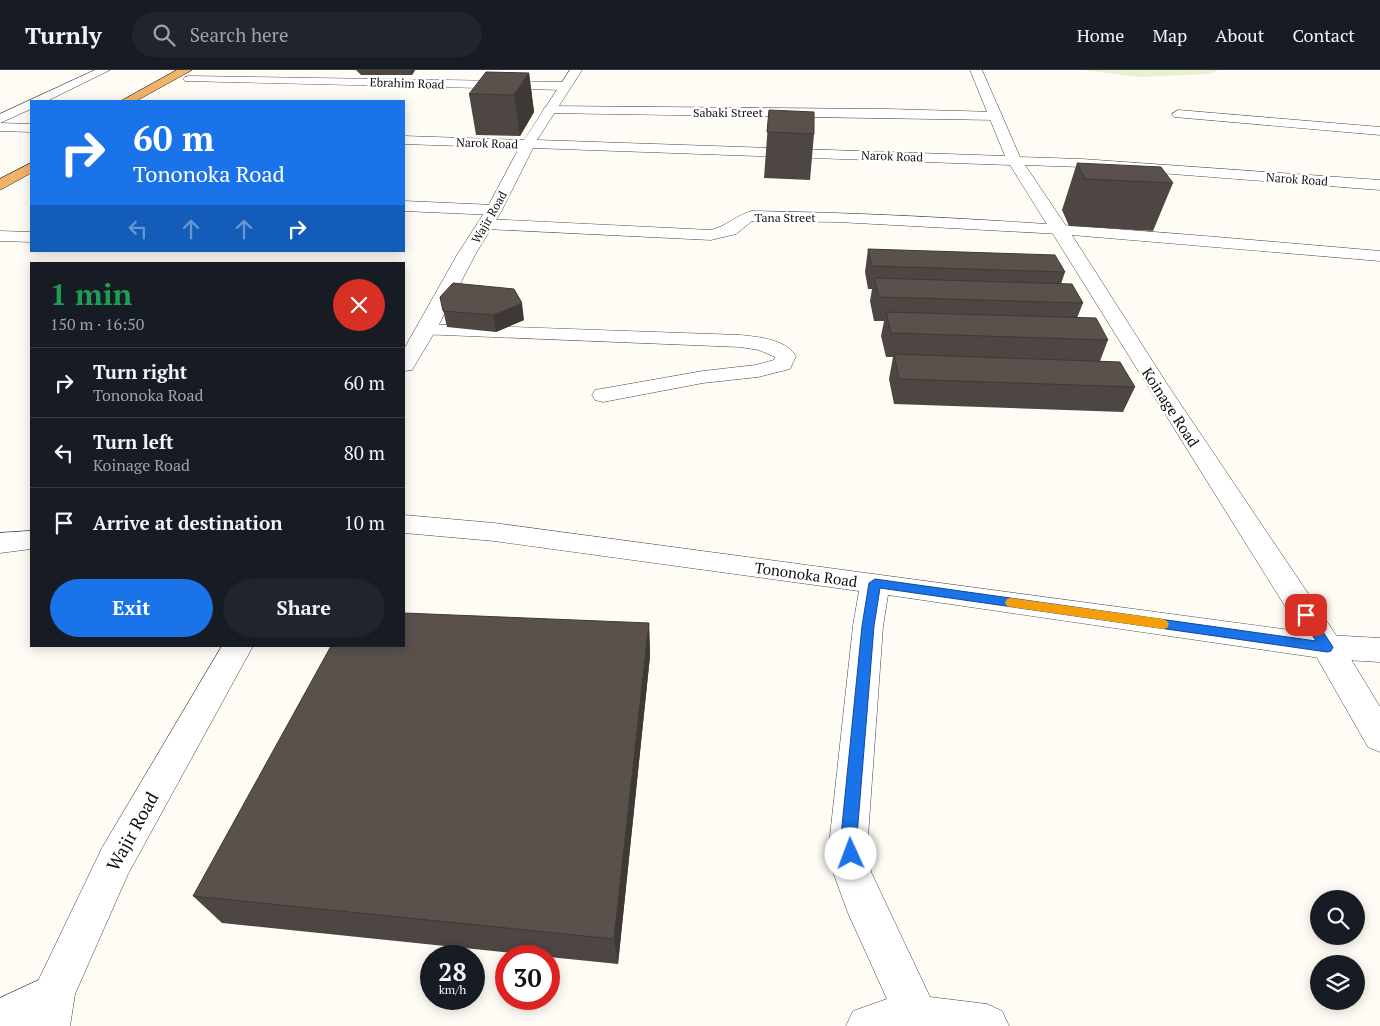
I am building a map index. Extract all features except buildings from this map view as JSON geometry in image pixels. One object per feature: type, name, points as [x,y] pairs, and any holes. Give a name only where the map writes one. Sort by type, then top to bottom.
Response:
[{"type":"highway","points":[[129,100],[187,73],[205,70]]},
{"type":"highway","points":[[150,100],[187,73]]},
{"type":"highway","points":[[0,169],[30,154]]},
{"type":"highway","points":[[0,185],[30,168]]},
{"type":"street","points":[[40,100],[104,70]]},
{"type":"street","name":"Ebrahim Road","points":[[171,70],[187,73],[321,80],[566,86]]},
{"type":"street","points":[[321,80],[344,70]]},
{"type":"street","name":"Wajir Road","points":[[405,363],[490,217],[528,144],[576,70]]},
{"type":"street","name":"Koinage Road","points":[[976,70],[1014,160],[1060,228],[1153,379],[1327,647],[1380,737]]},
{"type":"street","points":[[0,119],[30,104]]},
{"type":"street","name":"Sabaki Street","points":[[549,110],[887,113],[997,116]]},
{"type":"street","points":[[1178,114],[1380,131],[1377,137],[1380,140]]},
{"type":"street","points":[[0,127],[30,128]]},
{"type":"street","name":"Narok Road","points":[[405,140],[1082,163],[1380,185]]},
{"type":"street","name":"Tana Street","points":[[405,206],[490,217],[711,235],[730,230],[744,218],[767,215],[1060,228],[1380,256]]},
{"type":"street","points":[[0,236],[30,237]]},
{"type":"street","points":[[426,330],[740,341],[764,344],[777,348],[786,356],[782,364],[758,371],[695,378],[603,395]]},
{"type":"street","name":"Tononoka Road","points":[[405,524],[494,532],[875,583],[1327,647],[1380,650]]},
{"type":"street","points":[[0,542],[30,540]]},
{"type":"street","points":[[875,583],[868,626],[849,836],[852,872],[862,899],[917,1017]]},
{"type":"street","name":"Wajir Road","points":[[51,1010],[75,945],[115,861],[237,647]]},
{"type":"street","points":[[0,1020],[51,1010]]},
{"type":"street","points":[[868,1026],[875,1023],[917,1017],[988,1026]]},
{"type":"green space","points":[[1083,70],[1218,70],[1209,74],[1139,77]]},
{"type":"slow traffic","points":[[1011,603],[1163,624]]},
{"type":"route","points":[[851,854],[849,836],[868,626],[875,583],[1327,647],[1306,615]]}]
